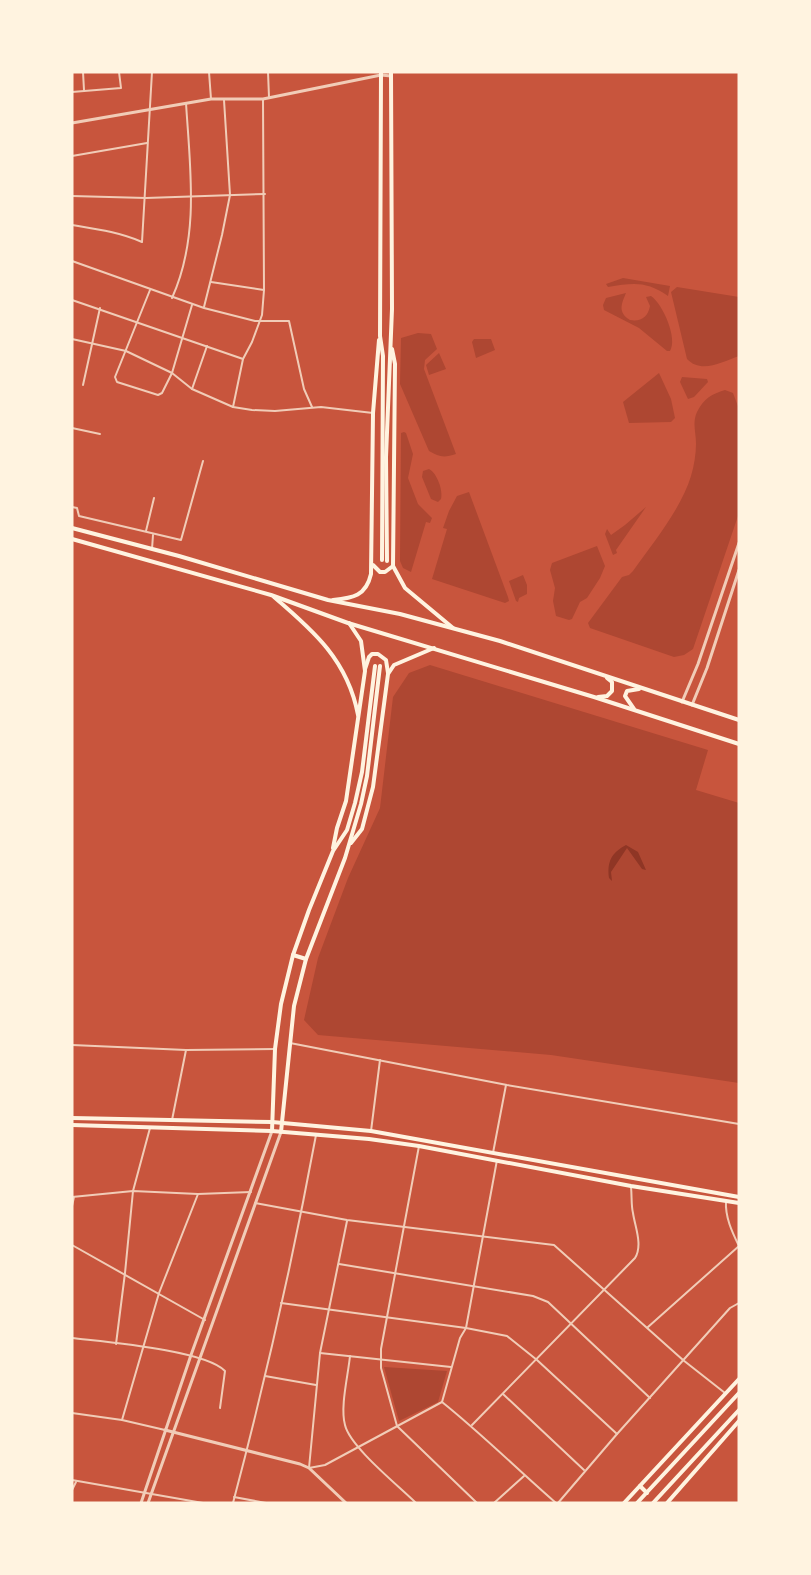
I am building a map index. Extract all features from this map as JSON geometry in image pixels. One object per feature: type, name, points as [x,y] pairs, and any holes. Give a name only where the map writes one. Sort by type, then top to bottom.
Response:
[{"type":"main road","points":[[328,600],[345,599],[363,591],[369,584],[372,565],[373,413],[380,336],[381,74]]},
{"type":"main road","points":[[380,336],[383,356],[384,561],[391,343],[390,74]]},
{"type":"main road","points":[[391,343],[395,364],[393,566],[405,588],[454,629]]},
{"type":"main road","points":[[72,528],[328,600],[400,614],[500,641],[739,720]]},
{"type":"main road","points":[[72,539],[271,595],[348,623],[594,697],[739,744]]},
{"type":"main road","points":[[372,565],[380,572],[390,570],[393,566]]},
{"type":"main road","points":[[271,595],[308,626],[348,679],[359,720]]},
{"type":"main road","points":[[348,623],[361,641],[365,671]]},
{"type":"main road","points":[[388,674],[394,665],[434,648]]},
{"type":"main road","points":[[272,1131],[275,1049],[280,1004],[293,955],[333,851],[337,828],[346,801],[365,671],[369,657],[372,654],[378,654],[386,660],[388,674],[373,787],[362,829],[349,846]]},
{"type":"main road","points":[[281,1132],[294,1006],[306,959],[349,846],[361,804],[367,776],[377,666],[362,772],[355,803],[347,831],[333,851]]},
{"type":"main road","points":[[594,697],[607,696],[612,691],[612,682],[606,676]]},
{"type":"main road","points":[[635,710],[626,700],[626,693],[643,689]]},
{"type":"main road","points":[[293,955],[306,959]]},
{"type":"main road","points":[[72,1118],[272,1122],[371,1131],[739,1197]]},
{"type":"main road","points":[[72,1125],[272,1131],[419,1146],[631,1186],[739,1203]]},
{"type":"main road","points":[[624,1503],[739,1379]]},
{"type":"main road","points":[[637,1503],[739,1393]]},
{"type":"main road","points":[[653,1503],[738,1411]]},
{"type":"main road","points":[[667,1503],[739,1421]]},
{"type":"main road","points":[[640,1486],[647,1492]]},
{"type":"street","points":[[83,72],[85,92]]},
{"type":"street","points":[[72,92],[121,88],[119,72]]},
{"type":"street","points":[[72,225],[128,235],[142,242],[152,72]]},
{"type":"street","points":[[209,72],[211,99]]},
{"type":"street","points":[[268,72],[269,97]]},
{"type":"street","points":[[72,123],[211,99],[263,99],[390,74]]},
{"type":"street","points":[[233,407],[243,359],[260,321],[264,290],[263,99]]},
{"type":"street","points":[[204,308],[230,195],[224,100]]},
{"type":"street","points":[[172,298],[186,255],[192,211],[186,103]]},
{"type":"street","points":[[72,156],[147,144]]},
{"type":"street","points":[[72,196],[146,198],[265,194]]},
{"type":"street","points":[[72,261],[192,305],[260,321],[289,321],[304,389],[312,408]]},
{"type":"street","points":[[211,282],[264,290]]},
{"type":"street","points":[[150,290],[115,377],[117,382],[161,395],[172,373],[192,305]]},
{"type":"street","points":[[72,300],[243,359]]},
{"type":"street","points":[[83,384],[100,308]]},
{"type":"street","points":[[72,339],[126,351],[172,373],[192,389],[233,407],[275,411],[312,408],[373,413]]},
{"type":"street","points":[[192,389],[207,346]]},
{"type":"street","points":[[72,428],[100,434]]},
{"type":"street","points":[[72,507],[77,508],[79,516],[181,540],[203,461]]},
{"type":"street","points":[[146,531],[154,498]]},
{"type":"street","points":[[152,533],[152,549]]},
{"type":"street","points":[[682,702],[698,664],[739,543]]},
{"type":"street","points":[[692,705],[707,668],[739,570]]},
{"type":"street","points":[[289,1043],[507,1085],[739,1124]]},
{"type":"street","points":[[72,1045],[186,1050],[275,1049]]},
{"type":"street","points":[[172,1120],[186,1050]]},
{"type":"street","points":[[371,1131],[380,1059]]},
{"type":"street","points":[[493,1153],[507,1085]]},
{"type":"street","points":[[116,1344],[133,1191],[150,1128]]},
{"type":"street","points":[[141,1503],[191,1355],[272,1131]]},
{"type":"street","points":[[148,1503],[281,1132]]},
{"type":"street","points":[[233,1503],[265,1376],[302,1212],[316,1135]]},
{"type":"street","points":[[419,1146],[380,1359],[397,1426],[477,1503]]},
{"type":"street","points":[[72,1413],[122,1420],[173,1431],[309,1468],[325,1465],[359,1449],[442,1402],[460,1338],[466,1328],[497,1160]]},
{"type":"street","points":[[471,1425],[537,1360],[639,1252],[632,1210],[631,1186]]},
{"type":"street","points":[[72,1206],[73,1197],[133,1191],[198,1194],[250,1192]]},
{"type":"street","points":[[122,1420],[159,1293],[198,1194]]},
{"type":"street","points":[[648,1327],[739,1246],[730,1227],[726,1201]]},
{"type":"street","points":[[255,1203],[347,1220],[554,1245],[683,1360],[726,1394]]},
{"type":"street","points":[[309,1468],[320,1353],[347,1220]]},
{"type":"street","points":[[72,1245],[205,1320]]},
{"type":"street","points":[[339,1264],[475,1285],[533,1296],[548,1302],[650,1398]]},
{"type":"street","points":[[281,1303],[466,1328],[507,1336],[537,1360],[617,1434]]},
{"type":"street","points":[[442,1402],[471,1425],[524,1476],[557,1503],[730,1308],[739,1303]]},
{"type":"street","points":[[72,1338],[201,1358],[225,1371],[220,1408]]},
{"type":"street","points":[[320,1353],[453,1367]]},
{"type":"street","points":[[350,1356],[344,1416],[345,1428],[359,1449],[416,1503]]},
{"type":"street","points":[[265,1376],[316,1385]]},
{"type":"street","points":[[503,1395],[585,1471]]},
{"type":"street","points":[[309,1468],[346,1503]]},
{"type":"street","points":[[494,1503],[524,1476]]},
{"type":"street","points":[[72,1480],[203,1503]]},
{"type":"street","points":[[72,1490],[76,1481]]},
{"type":"street","points":[[234,1497],[266,1503]]},
{"type":"shaded area","points":[[623,278],[670,286],[668,296],[640,284],[608,287],[606,284]]},
{"type":"shaded area","points":[[677,287],[739,297],[739,356],[719,364],[705,366],[699,366],[687,359],[671,292]]},
{"type":"shaded area","points":[[626,293],[622,311],[630,320],[641,319],[648,313],[650,306],[646,297],[651,296],[656,300],[671,330],[670,351],[639,328],[604,310],[603,305],[606,298]]},
{"type":"shaded area","points":[[418,333],[431,334],[437,349],[425,360],[424,369],[456,454],[442,456],[429,451],[400,384],[401,338]]},
{"type":"shaded area","points":[[474,339],[491,339],[495,350],[476,358],[472,342]]},
{"type":"shaded area","points":[[439,353],[446,369],[429,375],[426,365]]},
{"type":"shaded area","points":[[659,373],[671,399],[675,418],[671,422],[629,423],[623,402]]},
{"type":"shaded area","points":[[682,377],[707,379],[708,382],[694,397],[688,399],[680,382]]},
{"type":"shaded area","points":[[725,390],[733,393],[739,409],[739,513],[693,649],[684,655],[674,657],[590,628],[588,623],[622,577],[633,571],[681,501],[693,468],[697,412],[709,397]]},
{"type":"shaded area","points":[[404,432],[413,454],[408,478],[418,504],[432,518],[430,523],[426,522],[411,572],[403,568],[400,561],[401,433]]},
{"type":"shaded area","points":[[429,469],[435,474],[440,487],[441,499],[438,502],[431,499],[422,477],[423,471]]},
{"type":"shaded area","points":[[469,492],[508,597],[509,601],[505,603],[432,579],[447,529],[443,528],[449,511],[457,496]]},
{"type":"shaded area","points":[[646,507],[616,550],[617,553],[613,555],[605,534],[607,529],[611,535]]},
{"type":"shaded area","points":[[597,546],[605,566],[600,578],[587,598],[580,602],[572,619],[556,616],[553,601],[555,588],[550,570],[552,563]]},
{"type":"shaded area","points":[[523,575],[527,585],[527,594],[519,598],[518,602],[509,581]]},
{"type":"shaded area","points":[[430,665],[708,750],[696,790],[739,803],[739,1083],[551,1055],[318,1035],[304,1020],[318,958],[348,878],[380,808],[393,697],[409,673]]},
{"type":"shaded area","points":[[626,845],[638,852],[646,870],[642,869],[627,848],[611,872],[612,881],[609,878],[611,858]]},
{"type":"shaded area","points":[[384,1367],[447,1371],[438,1402],[399,1421]]}]
